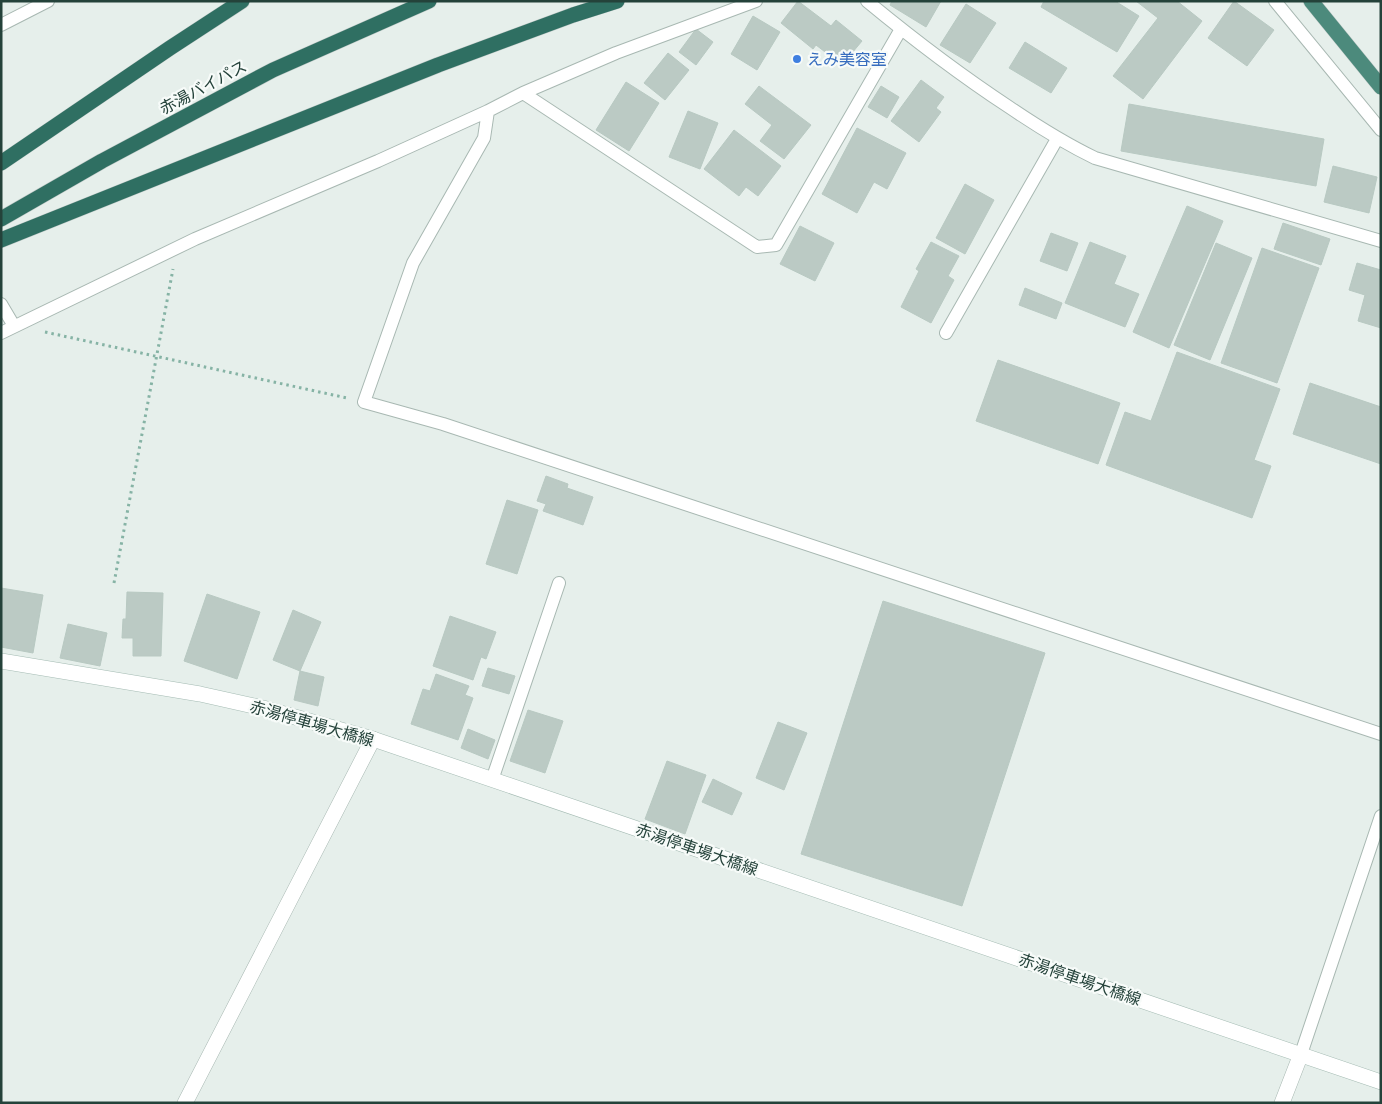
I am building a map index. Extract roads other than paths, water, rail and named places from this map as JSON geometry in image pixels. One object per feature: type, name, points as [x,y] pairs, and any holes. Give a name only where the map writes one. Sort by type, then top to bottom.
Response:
[{"type":"highway","points":[[1,163],[242,1]]},
{"type":"highway","name":"赤湯バイパス","points":[[1,219],[102,161],[274,70],[429,1]]},
{"type":"highway","points":[[1,240],[438,65],[573,15],[617,1]]},
{"type":"highway","points":[[1311,1],[1381,87]]},
{"type":"main road","name":"赤湯停車場大橋線","points":[[1,661],[200,694],[263,708],[373,739],[1381,1082]]},
{"type":"main road","points":[[184,1103],[373,739]]},
{"type":"main road","points":[[1282,1103],[1301,1054]]},
{"type":"lane","points":[[1,25],[48,1]]},
{"type":"lane","points":[[1,332],[177,248],[488,111],[523,93],[616,53],[756,1]]},
{"type":"lane","points":[[867,1],[971,82],[1057,139],[1095,158],[1381,241]]},
{"type":"lane","points":[[1275,1],[1381,130]]},
{"type":"lane","points":[[523,93],[758,248],[776,245],[901,29]]},
{"type":"lane","points":[[488,111],[484,138],[413,263],[364,402],[443,424],[1381,734]]},
{"type":"lane","points":[[946,333],[1057,139]]},
{"type":"lane","points":[[1,304],[14,326]]},
{"type":"lane","points":[[492,780],[560,583]]},
{"type":"lane","points":[[1301,1054],[1381,816]]},
{"type":"place","name":"えみ美容室","points":[[797,59]]}]
